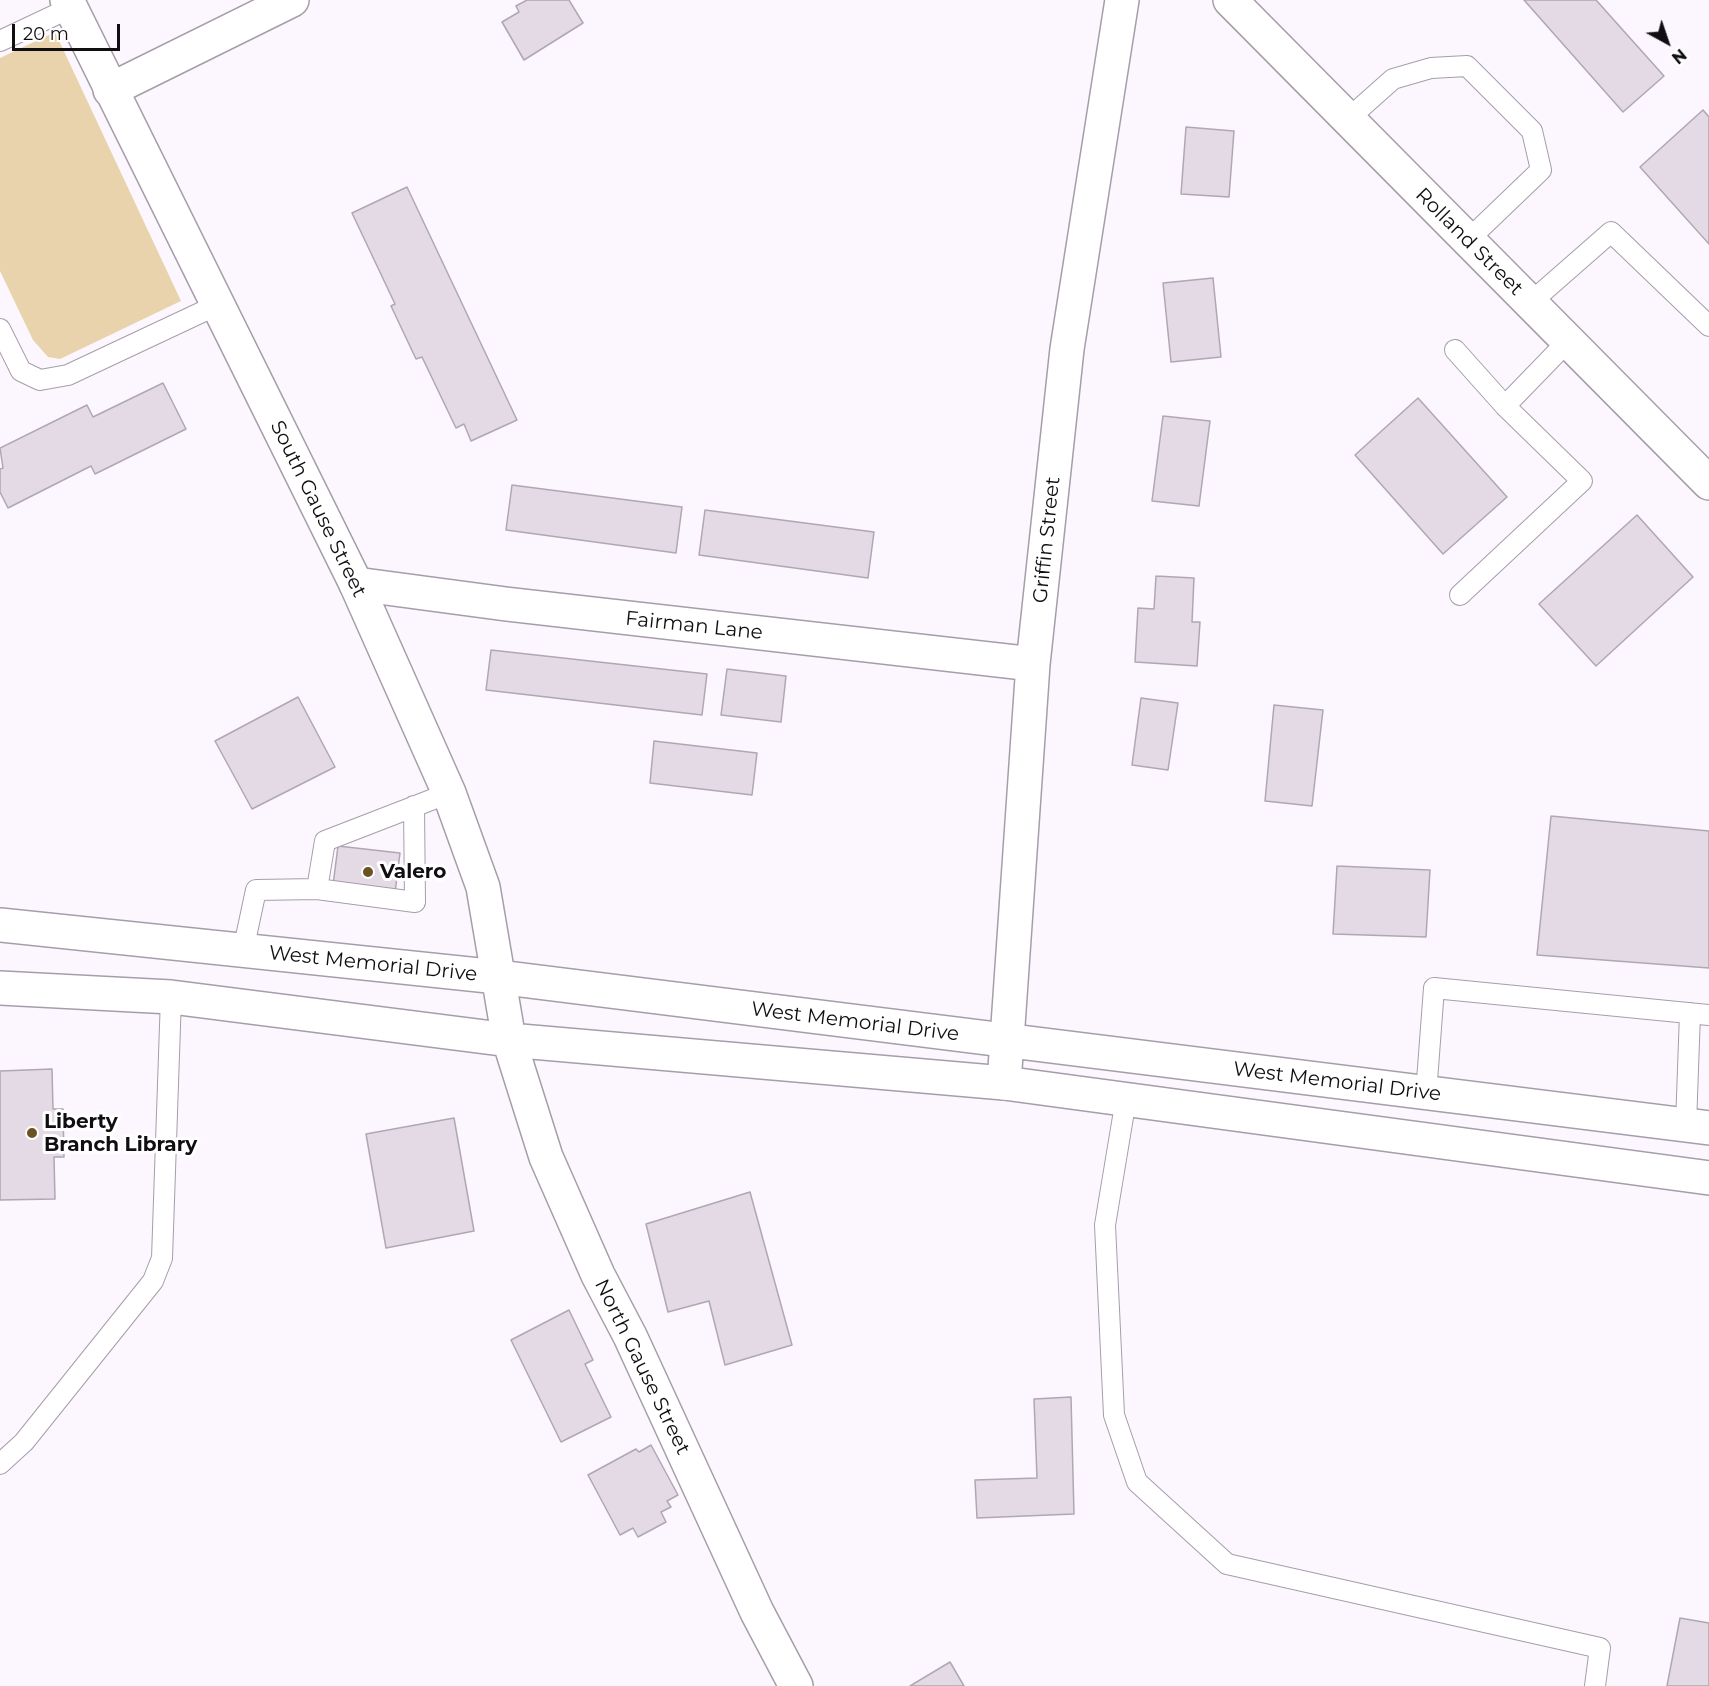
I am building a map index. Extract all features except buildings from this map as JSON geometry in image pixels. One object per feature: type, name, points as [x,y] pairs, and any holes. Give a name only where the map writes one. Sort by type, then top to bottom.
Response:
[{"type":"street","points":[[110,90],[292,0]]},
{"type":"street","name":"Griffin Street","points":[[1004,1083],[1033,664],[1067,349],[1122,0]]},
{"type":"street","name":"Rolland Street","points":[[1230,0],[1709,483]]},
{"type":"street","name":"South Gause Street","points":[[68,4],[356,584],[449,793],[483,887],[508,1040]]},
{"type":"street","name":"Fairman Lane","points":[[356,584],[506,604],[1033,664]]},
{"type":"street","name":"West Memorial Drive","points":[[0,926],[498,977],[1697,1127]]},
{"type":"street","points":[[0,988],[171,997],[508,1040],[1004,1083],[1709,1178]]},
{"type":"street","name":"North Gause Street","points":[[508,1040],[546,1157],[598,1275],[630,1336],[757,1612],[796,1686]]},
{"type":"lane","points":[[0,41],[68,4]]},
{"type":"lane","points":[[1348,119],[1393,79],[1431,68],[1467,66],[1532,131],[1541,170],[1468,240]]},
{"type":"lane","points":[[1530,303],[1611,232],[1709,326]]},
{"type":"lane","points":[[0,329],[21,371],[40,380],[68,375],[217,305]]},
{"type":"lane","points":[[1505,406],[1568,341]]},
{"type":"lane","points":[[1455,350],[1505,406],[1582,481],[1460,595]]},
{"type":"lane","points":[[317,890],[325,841],[449,793]]},
{"type":"lane","points":[[243,951],[256,890],[317,890],[415,902],[414,806]]},
{"type":"lane","points":[[1426,1094],[1434,988],[1699,1014],[1697,1127]]},
{"type":"lane","points":[[0,1464],[24,1442],[153,1281],[162,1258],[171,997]]},
{"type":"lane","points":[[1126,1099],[1105,1225],[1114,1415],[1137,1482],[1227,1564],[1600,1648],[1596,1686]]},
{"type":"shaded area","points":[[55,32],[181,301],[60,359],[48,357],[33,340],[0,271],[0,58]]},
{"type":"place","name":"Valero","points":[[368,872]]},
{"type":"place","name":"Liberty Branch Library","points":[[32,1133]]}]
